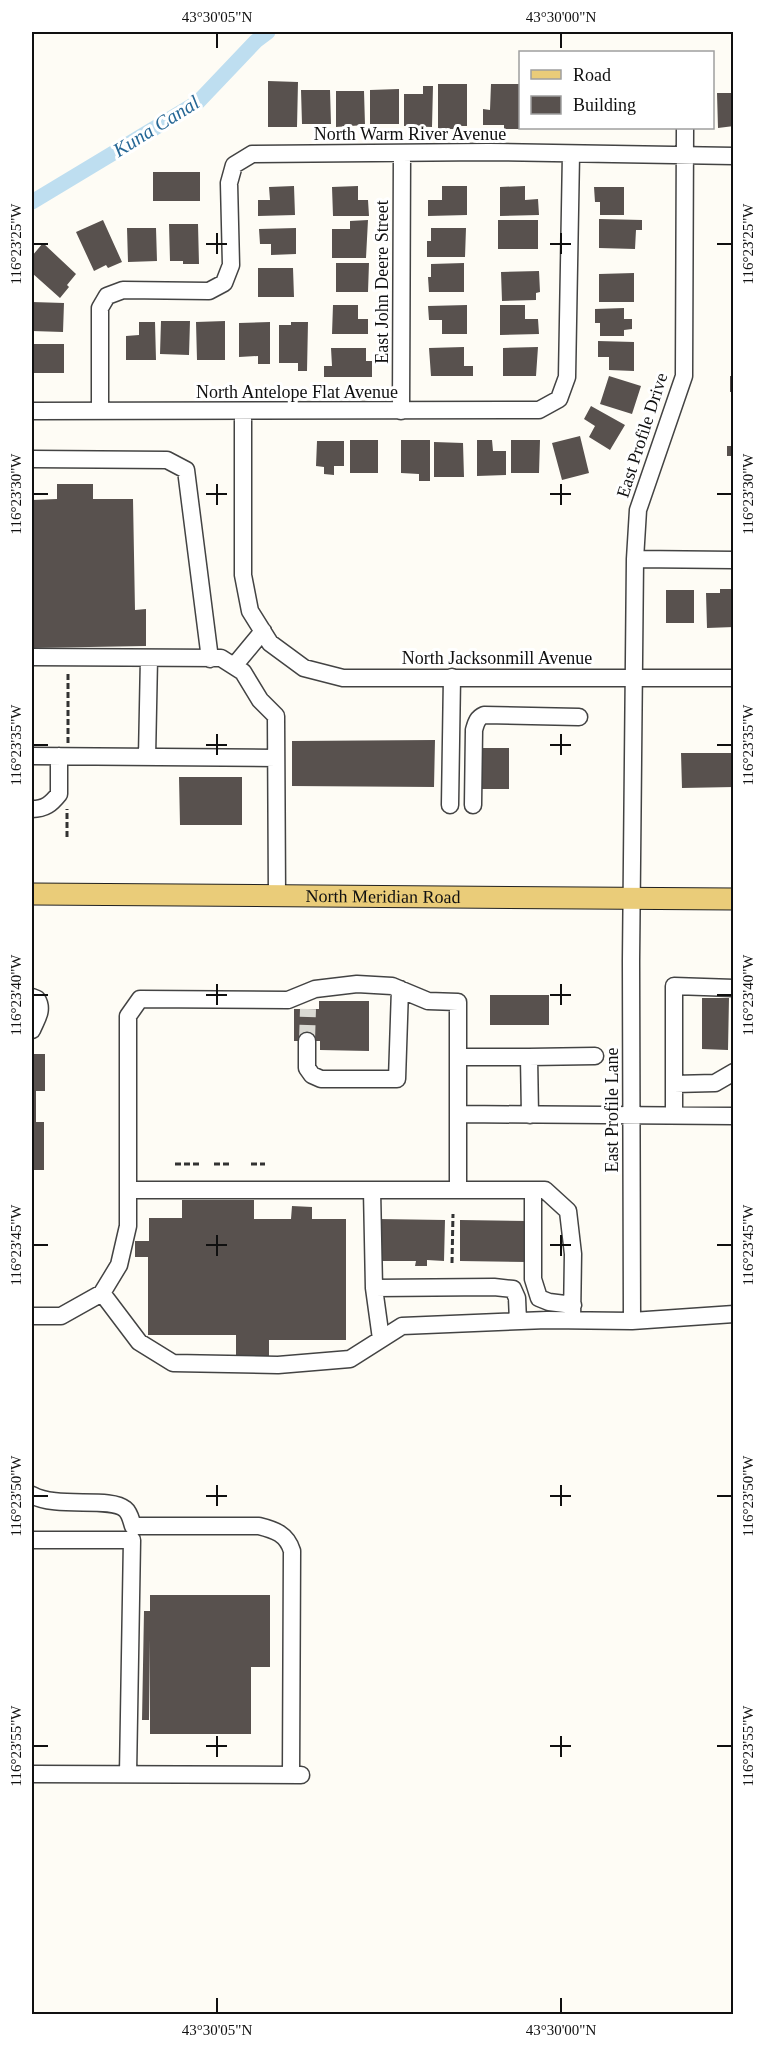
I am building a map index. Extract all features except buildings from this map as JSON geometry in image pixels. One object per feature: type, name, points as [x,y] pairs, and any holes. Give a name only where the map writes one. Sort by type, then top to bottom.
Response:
[{"type":"main road","name":"North Meridian Road","points":[[32,894],[734,899]]},
{"type":"street","name":"East Profile Drive","points":[[632,899],[635,559],[638,510],[684,376],[685,129]]},
{"type":"street","name":"East John Deere Street","points":[[400,411],[402,153]]},
{"type":"street","name":"North Warm River Avenue","points":[[100,411],[100,308],[106,296],[123,290],[209,291],[224,283],[231,265],[229,183],[234,165],[252,154],[734,156]]},
{"type":"street","name":"North Antelope Flat Avenue","points":[[32,411],[539,410],[559,399],[567,377],[571,154]]},
{"type":"street","points":[[234,666],[266,637],[250,611],[243,575],[243,411]]},
{"type":"street","points":[[32,459],[167,460],[186,470],[210,659]]},
{"type":"street","points":[[635,559],[734,560]]},
{"type":"street","name":"North Jacksonmill Avenue","points":[[266,637],[304,668],[343,678],[734,678]]},
{"type":"street","points":[[32,657],[221,658],[243,672],[260,700],[276,716],[278,896]]},
{"type":"street","points":[[147,757],[149,658]]},
{"type":"street","points":[[450,805],[452,677]]},
{"type":"street","points":[[473,805],[474,730],[480,717],[484,715],[579,717]]},
{"type":"street","points":[[32,756],[276,758]]},
{"type":"street","points":[[32,809],[39,809],[50,804],[59,794],[59,756]]},
{"type":"street","name":"East Profile Lane","points":[[632,899],[632,1321]]},
{"type":"street","points":[[32,1316],[61,1316],[102,1293],[119,1265],[128,1226],[128,1016],[141,999],[288,1000],[315,988],[357,984],[392,986],[428,1001],[458,1002],[458,1190]]},
{"type":"street","points":[[674,1116],[674,986],[734,988]]},
{"type":"street","points":[[307,1041],[307,1068],[312,1075],[321,1079],[397,1079],[400,989]]},
{"type":"street","points":[[308,991],[308,1009]]},
{"type":"street","points":[[32,997],[37,999],[40,1008],[32,1030]]},
{"type":"street","points":[[459,1057],[595,1056]]},
{"type":"street","points":[[529,1057],[530,1115]]},
{"type":"street","points":[[674,1084],[715,1083],[734,1072]]},
{"type":"street","points":[[459,1114],[734,1116]]},
{"type":"street","points":[[128,1190],[545,1190],[568,1211],[573,1254],[573,1312]]},
{"type":"street","points":[[372,1190],[374,1288],[381,1339]]},
{"type":"street","points":[[533,1191],[532,1279],[539,1298],[573,1312],[632,1321],[734,1314]]},
{"type":"street","points":[[374,1288],[494,1287],[513,1289],[517,1298],[518,1321]]},
{"type":"street","points":[[102,1293],[140,1342],[173,1363],[278,1365],[350,1359],[402,1326],[518,1321],[573,1312]]},
{"type":"street","points":[[32,1495],[42,1500],[58,1502],[118,1504],[127,1510],[132,1533],[128,1774]]},
{"type":"street","points":[[32,1540],[259,1526],[272,1529],[286,1537],[292,1551],[296,1775],[32,1774]]},
{"type":"path","points":[[175,1164],[202,1164]]},
{"type":"path","points":[[214,1164],[231,1164]]},
{"type":"path","points":[[251,1164],[265,1164]]},
{"type":"path","points":[[452,1263],[453,1214]]},
{"type":"waterway","name":"Kuna Canal","points":[[32,202],[198,102],[256,41],[268,32]]},
{"type":"tunnel","points":[[307,1041],[308,1009]]}]
